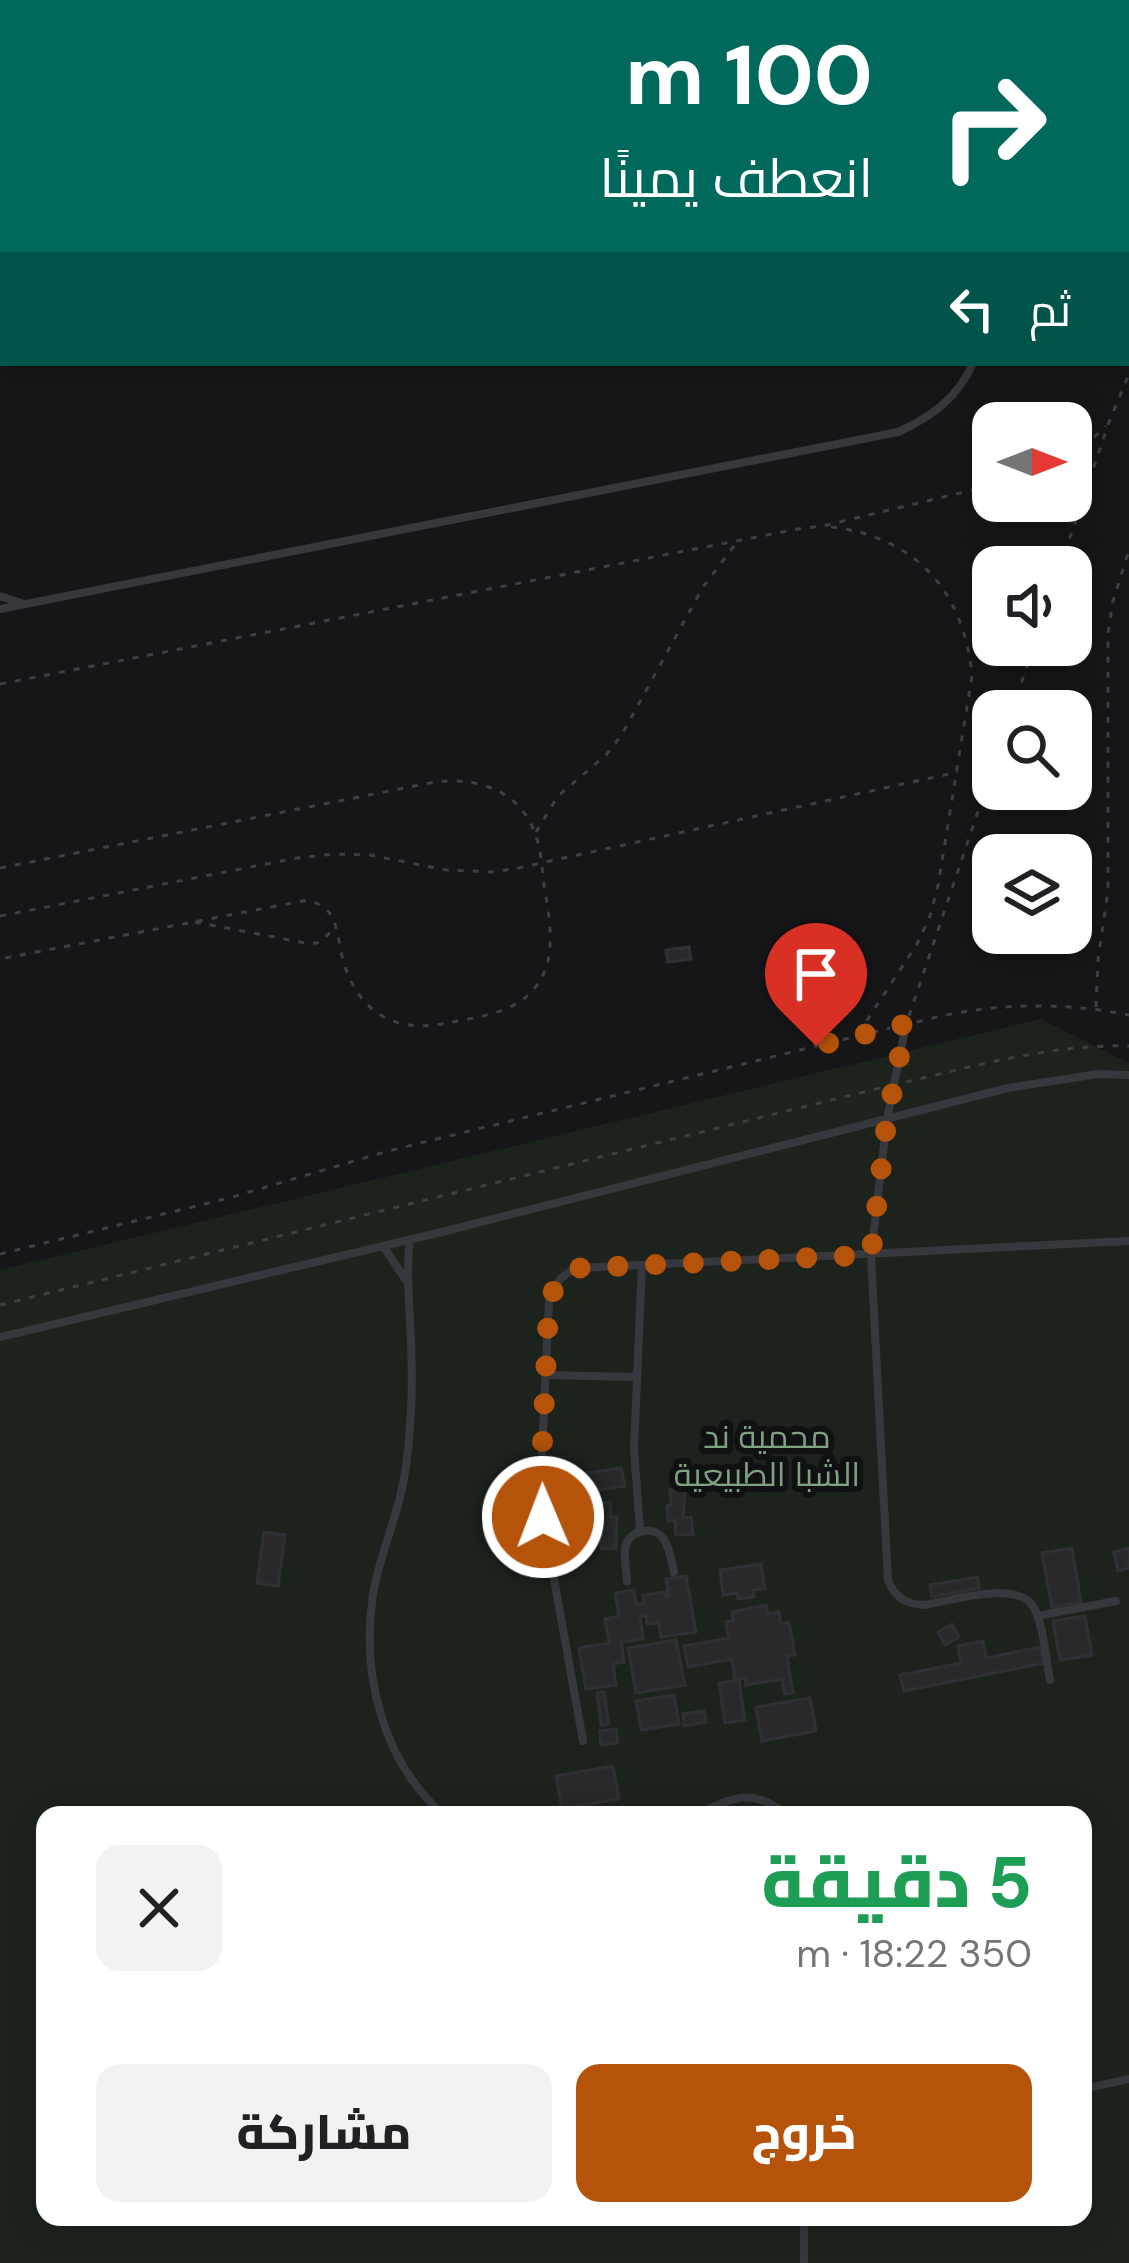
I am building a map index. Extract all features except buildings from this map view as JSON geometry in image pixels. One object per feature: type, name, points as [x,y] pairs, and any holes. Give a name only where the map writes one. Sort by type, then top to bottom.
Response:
[{"type":"lane","points":[[0,609],[898,432],[949,400],[972,366]]},
{"type":"lane","points":[[0,596],[24,604]]},
{"type":"lane","points":[[906,1024],[887,1119],[871,1255],[888,1581],[893,1592],[912,1604],[1018,1594],[1034,1607],[1050,1680]]},
{"type":"lane","points":[[0,1337],[1054,1079],[1129,1075]]},
{"type":"lane","points":[[410,1239],[410,1426],[400,1499],[373,1598],[370,1663],[375,1696],[399,1759],[436,1806]]},
{"type":"lane","points":[[583,1741],[543,1517],[549,1299],[556,1282],[578,1268],[1129,1241]]},
{"type":"lane","points":[[383,1246],[407,1281]]},
{"type":"lane","points":[[640,1531],[634,1448],[642,1265]]},
{"type":"lane","points":[[545,1375],[636,1378]]},
{"type":"lane","points":[[627,1581],[626,1545],[640,1531],[657,1532],[664,1538],[674,1572]]},
{"type":"lane","points":[[1037,1616],[1116,1601]]},
{"type":"lane","points":[[714,1806],[741,1797],[775,1806]]},
{"type":"lane","points":[[1092,2087],[1129,2079]]},
{"type":"lane","points":[[804,2226],[804,2263]]},
{"type":"path","points":[[1067,546],[1129,374]]},
{"type":"path","points":[[1092,439],[1109,422]]},
{"type":"path","points":[[0,684],[824,526],[972,490]]},
{"type":"path","points":[[824,526],[884,540],[931,572],[966,634],[972,676],[930,916],[857,1035]]},
{"type":"path","points":[[535,833],[558,796],[621,736],[703,587],[738,540]]},
{"type":"path","points":[[1096,1009],[1108,891],[1108,634],[1129,550]]},
{"type":"path","points":[[0,916],[334,854],[494,872],[958,772]]},
{"type":"path","points":[[0,868],[456,780],[476,782],[512,800],[535,833],[551,930],[544,973],[515,1005],[430,1027],[408,1026],[369,1007],[355,991],[331,914],[308,900],[0,959]]},
{"type":"path","points":[[906,1024],[978,810]]},
{"type":"path","points":[[194,922],[310,944],[329,936],[335,927]]},
{"type":"path","points":[[0,1253],[934,1017],[1007,1006],[1096,1009],[1129,1016]]},
{"type":"path","points":[[0,1305],[893,1085],[1045,1053],[1094,1045],[1129,1046]]},
{"type":"green space","name":"محمية ند الشبا الطبيعية","points":[[1041,1019],[1129,1063],[1129,2263],[0,2263],[0,1270]]},
{"type":"route","points":[[543,1517],[549,1299],[562,1276],[578,1268],[871,1255],[887,1119],[906,1024],[816,1046]]}]
